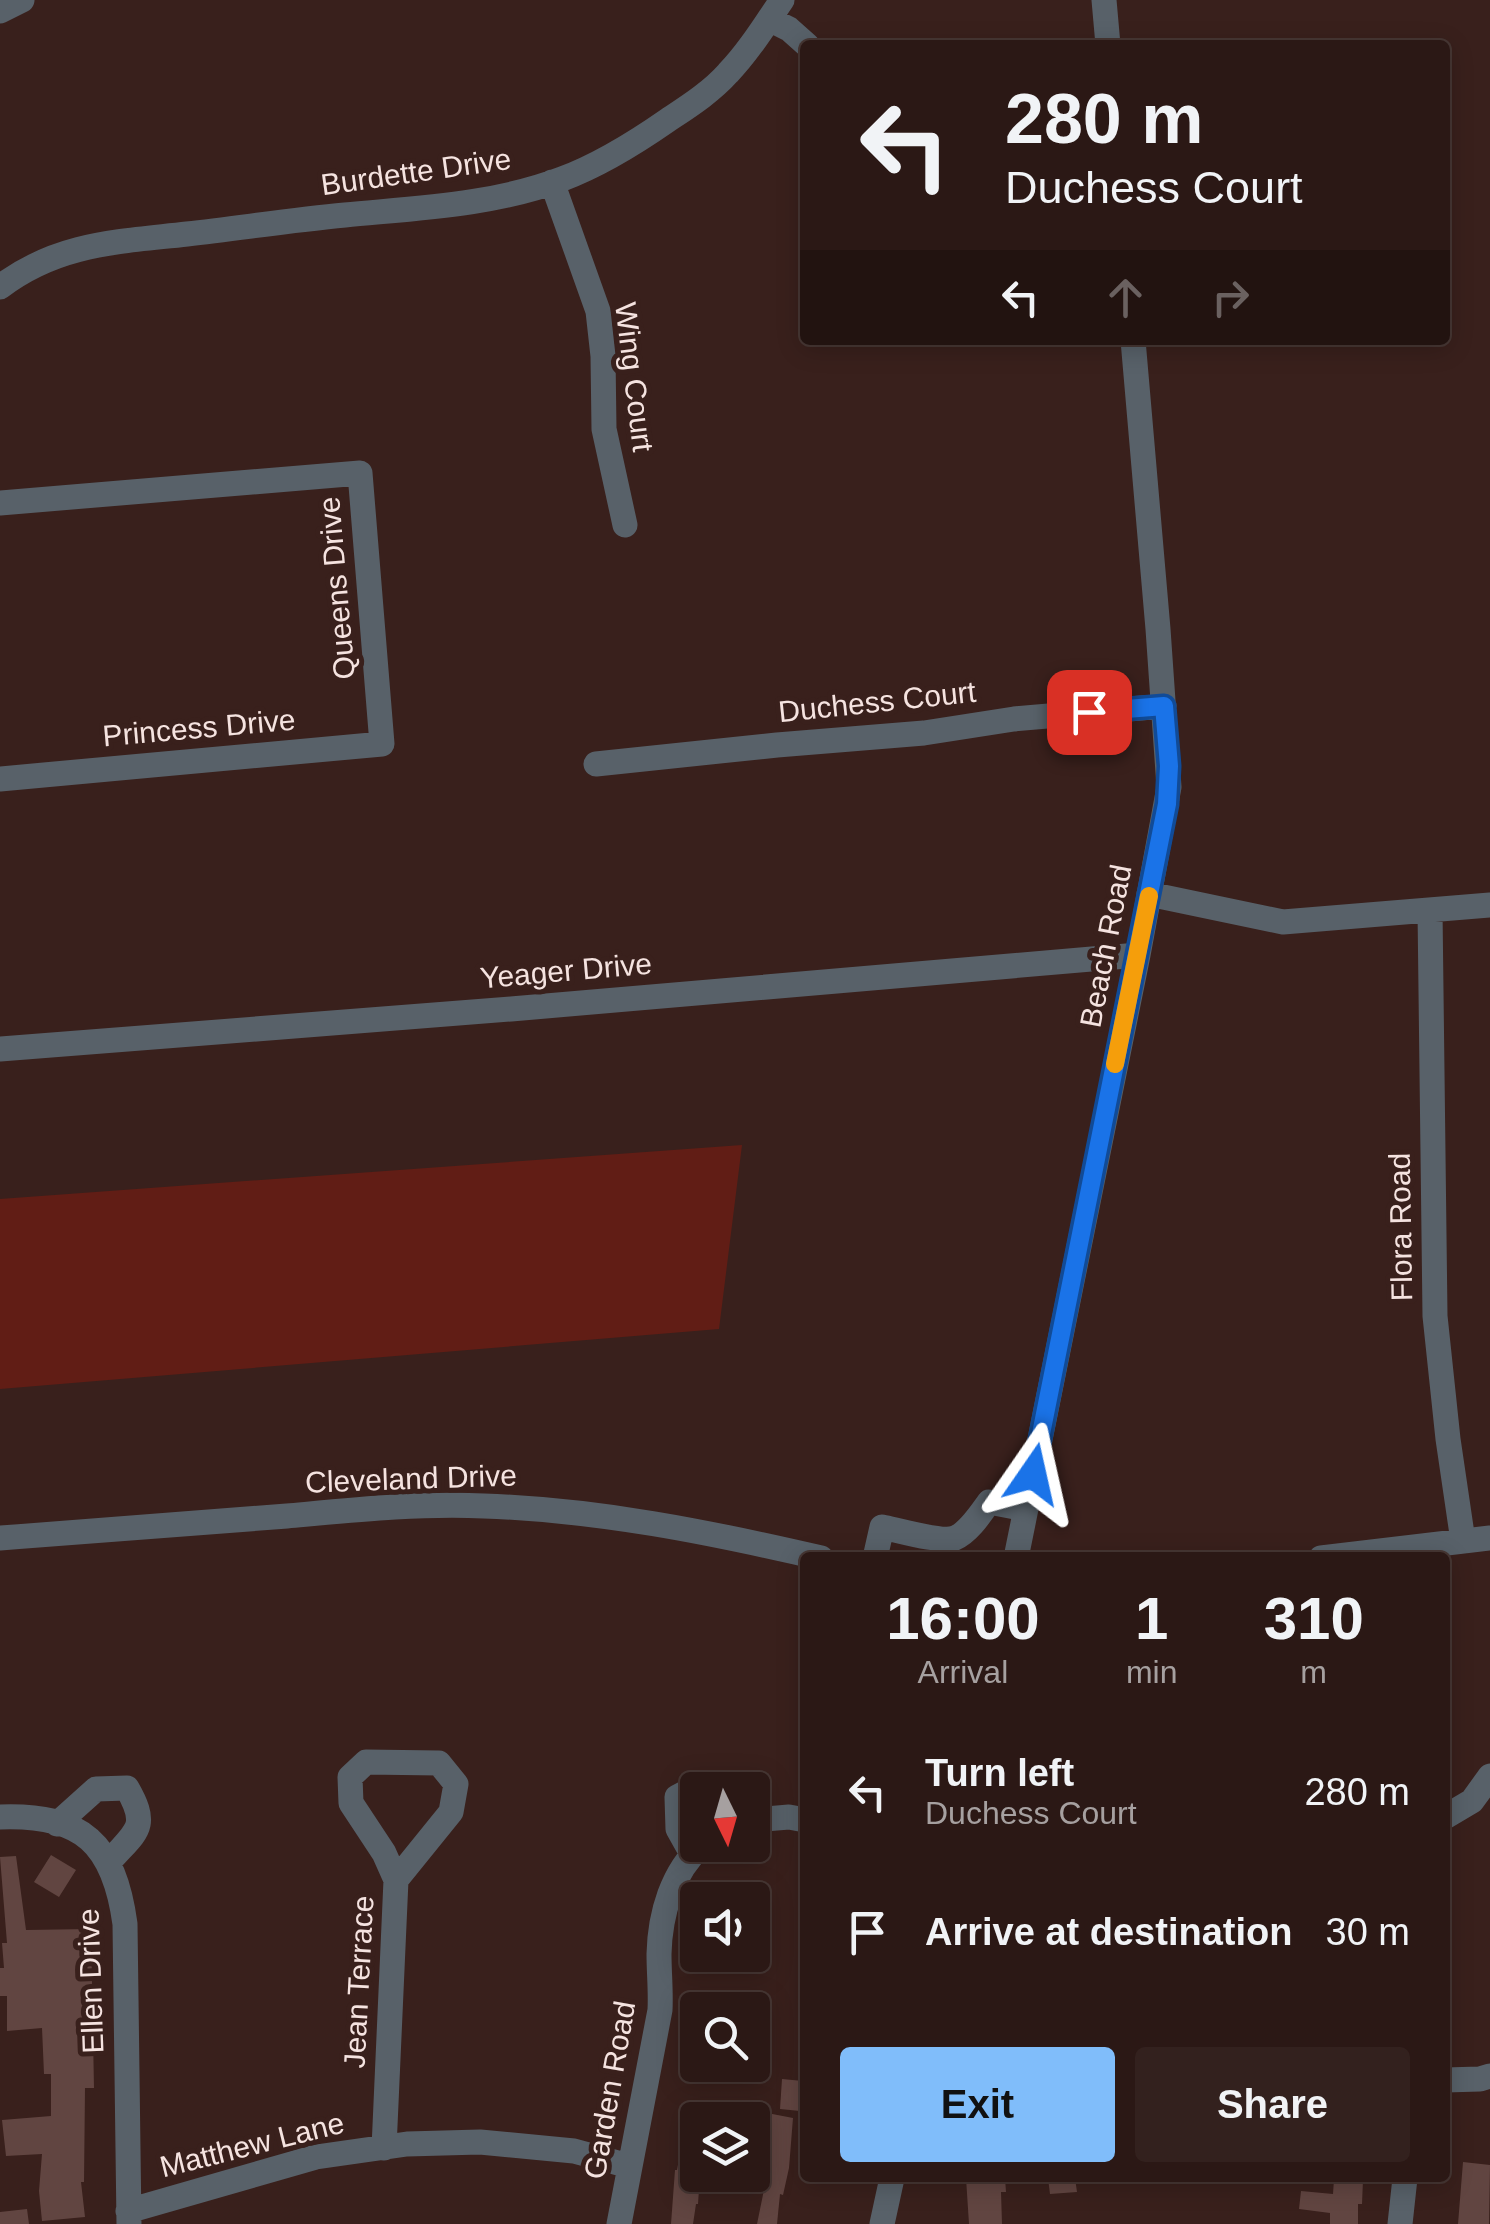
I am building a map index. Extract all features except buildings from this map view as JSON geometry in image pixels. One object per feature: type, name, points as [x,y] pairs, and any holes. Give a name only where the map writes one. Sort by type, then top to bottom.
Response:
[{"type":"street","points":[[0,10],[22,0]]},
{"type":"street","points":[[1104,0],[1108,40]]},
{"type":"street","points":[[775,10],[801,40]]},
{"type":"street","name":"Burdette Drive","points":[[0,287],[62,252],[107,243],[431,208],[552,182],[624,148],[697,100],[726,76],[775,10]]},
{"type":"street","name":"Wing Court","points":[[552,182],[598,312],[604,429],[626,525]]},
{"type":"street","name":"Beach Road","points":[[1017,1552],[1169,787],[1132,345]]},
{"type":"street","name":"Queens Drive","points":[[0,504],[360,473],[382,744]]},
{"type":"street","name":"Duchess Court","points":[[596,764],[924,734],[1014,719],[1164,706]]},
{"type":"street","name":"Princess Drive","points":[[10,778],[382,744]]},
{"type":"street","points":[[1149,894],[1283,922],[1490,905]]},
{"type":"street","name":"Flora Road","points":[[1430,910],[1435,1316],[1448,1439],[1480,1539],[1490,1548]]},
{"type":"street","name":"Yeager Drive","points":[[0,1050],[1138,955]]},
{"type":"street","points":[[876,1552],[882,1526],[944,1548],[990,1502],[1026,1509]]},
{"type":"street","name":"Cleveland Drive","points":[[0,1538],[410,1506],[481,1505],[642,1521],[800,1553]]},
{"type":"street","points":[[1371,1552],[1480,1539]]},
{"type":"street","name":"Jean Terrace","points":[[384,2148],[396,1880],[384,1853],[351,1803],[350,1777],[366,1762],[439,1763],[456,1784],[451,1812],[396,1880]]},
{"type":"street","points":[[1450,1815],[1472,1801],[1490,1776]]},
{"type":"street","points":[[0,1817],[36,1818],[80,1832],[97,1845],[109,1862],[138,1830],[140,1810],[127,1788],[96,1789],[57,1824]]},
{"type":"street","name":"Garden Road","points":[[680,1795],[677,1797],[680,1830]]},
{"type":"street","points":[[770,1819],[800,1819]]},
{"type":"street","name":"Ellen Drive","points":[[109,1862],[122,1897],[125,1924],[128,2217]]},
{"type":"street","name":"Garden Road","points":[[619,2224],[660,2010],[659,1953],[664,1915],[671,1889],[689,1862]]},
{"type":"street","points":[[1450,2080],[1490,2076]]},
{"type":"street","name":"Matthew Lane","points":[[128,2217],[316,2157],[407,2144],[480,2142],[574,2151],[629,2166]]},
{"type":"street","points":[[882,2224],[891,2182]]},
{"type":"street","points":[[1400,2224],[1405,2182]]},
{"type":"shaded area","points":[[742,1145],[719,1329],[0,1389],[0,1199]]},
{"type":"slow traffic","points":[[1115,1064],[1149,896]]},
{"type":"route","points":[[1033,1474],[1169,787],[1164,706],[1089,712]]}]
